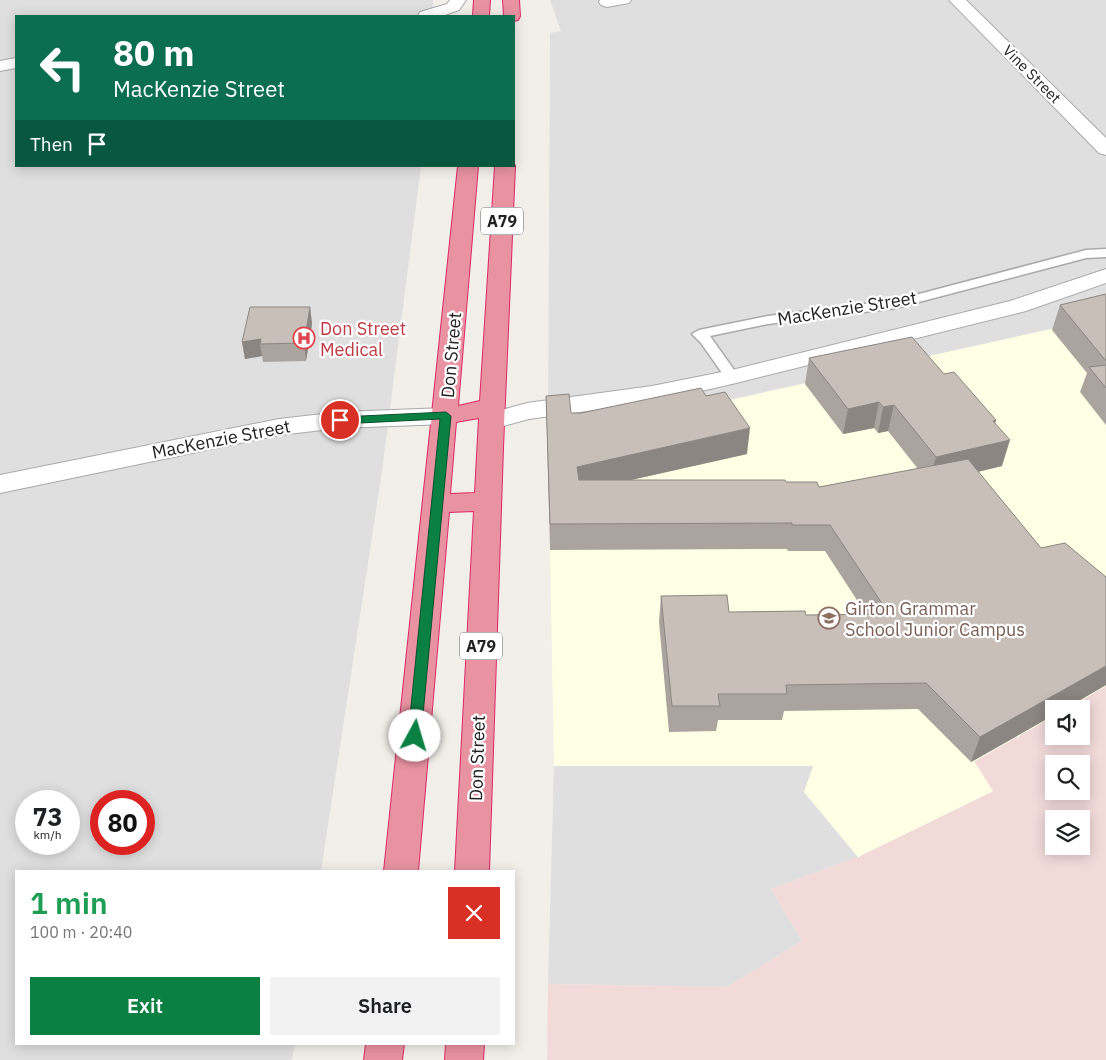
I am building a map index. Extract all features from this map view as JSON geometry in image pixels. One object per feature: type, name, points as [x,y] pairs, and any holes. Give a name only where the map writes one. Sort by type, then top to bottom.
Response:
[{"type":"highway","points":[[481,15],[482,0]]},
{"type":"highway","points":[[511,0],[512,15]]},
{"type":"highway","name":"Don Street","points":[[402,870],[468,167]]},
{"type":"highway","name":"Don Street","points":[[472,870],[487,502],[505,167]]},
{"type":"highway","points":[[446,416],[477,411],[492,413]]},
{"type":"highway","points":[[437,503],[487,502]]},
{"type":"highway","points":[[383,1060],[385,1045]]},
{"type":"highway","points":[[464,1060],[465,1045]]},
{"type":"street","points":[[429,15],[453,7],[458,0]]},
{"type":"street","name":"Vine Street","points":[[957,0],[1106,149]]},
{"type":"street","name":"MacKenzie Street","points":[[492,413],[527,411],[652,394],[732,377],[984,315],[1106,276]]},
{"type":"street","name":"MacKenzie Street","points":[[0,484],[279,427],[349,420],[446,416]]},
{"type":"lane","name":"MacKenzie Street","points":[[732,377],[706,340],[699,334],[768,320],[896,304],[1086,254],[1106,253]]},
{"type":"shaded area","points":[[0,0],[433,0],[434,15],[15,15],[15,167],[421,167],[382,471],[321,870],[15,870],[15,1045],[295,1045],[292,1060],[0,1060]]},
{"type":"shaded area","points":[[550,0],[1106,0],[1106,317],[548,440],[550,33],[561,31]]},
{"type":"shaded area","name":"Girton Grammar School Junior Campus","points":[[1106,317],[1106,686],[1082,700],[1045,700],[1045,721],[974,761],[993,791],[858,857],[804,792],[813,766],[554,766],[548,440]]},
{"type":"shaded area","points":[[1106,686],[1106,1060],[547,1060],[548,984],[727,987],[802,941],[771,889],[858,857],[992,792],[974,762],[1045,721],[1045,745],[1090,745],[1090,700],[1082,700]]},
{"type":"shaded area","points":[[554,766],[814,766],[804,792],[858,857],[771,889],[802,941],[727,987],[548,984]]},
{"type":"building","points":[[1106,294],[1106,361],[1060,305]]},
{"type":"building","points":[[250,307],[310,307],[304,343],[260,344],[261,339],[242,342]]},
{"type":"building","points":[[912,337],[944,374],[954,372],[996,420],[993,421],[1010,440],[936,457],[894,405],[883,407],[879,402],[848,409],[809,358]]},
{"type":"building","points":[[1106,365],[1106,388],[1089,367]]},
{"type":"building","points":[[701,388],[706,396],[725,392],[750,428],[577,467],[579,480],[785,480],[786,482],[817,482],[819,487],[968,459],[1041,548],[1065,543],[1106,577],[1106,666],[980,737],[926,683],[786,685],[787,694],[718,694],[720,706],[672,706],[661,596],[727,595],[729,612],[805,611],[806,615],[889,614],[830,525],[792,525],[792,523],[550,524],[546,396],[569,394],[571,413],[581,413]]},
{"type":"place","name":"Don Street Medical","points":[[304,338]]},
{"type":"place","name":"Girton Grammar School Junior Campus","points":[[829,618]]},
{"type":"route","points":[[340,420],[446,416],[415,736]]}]
